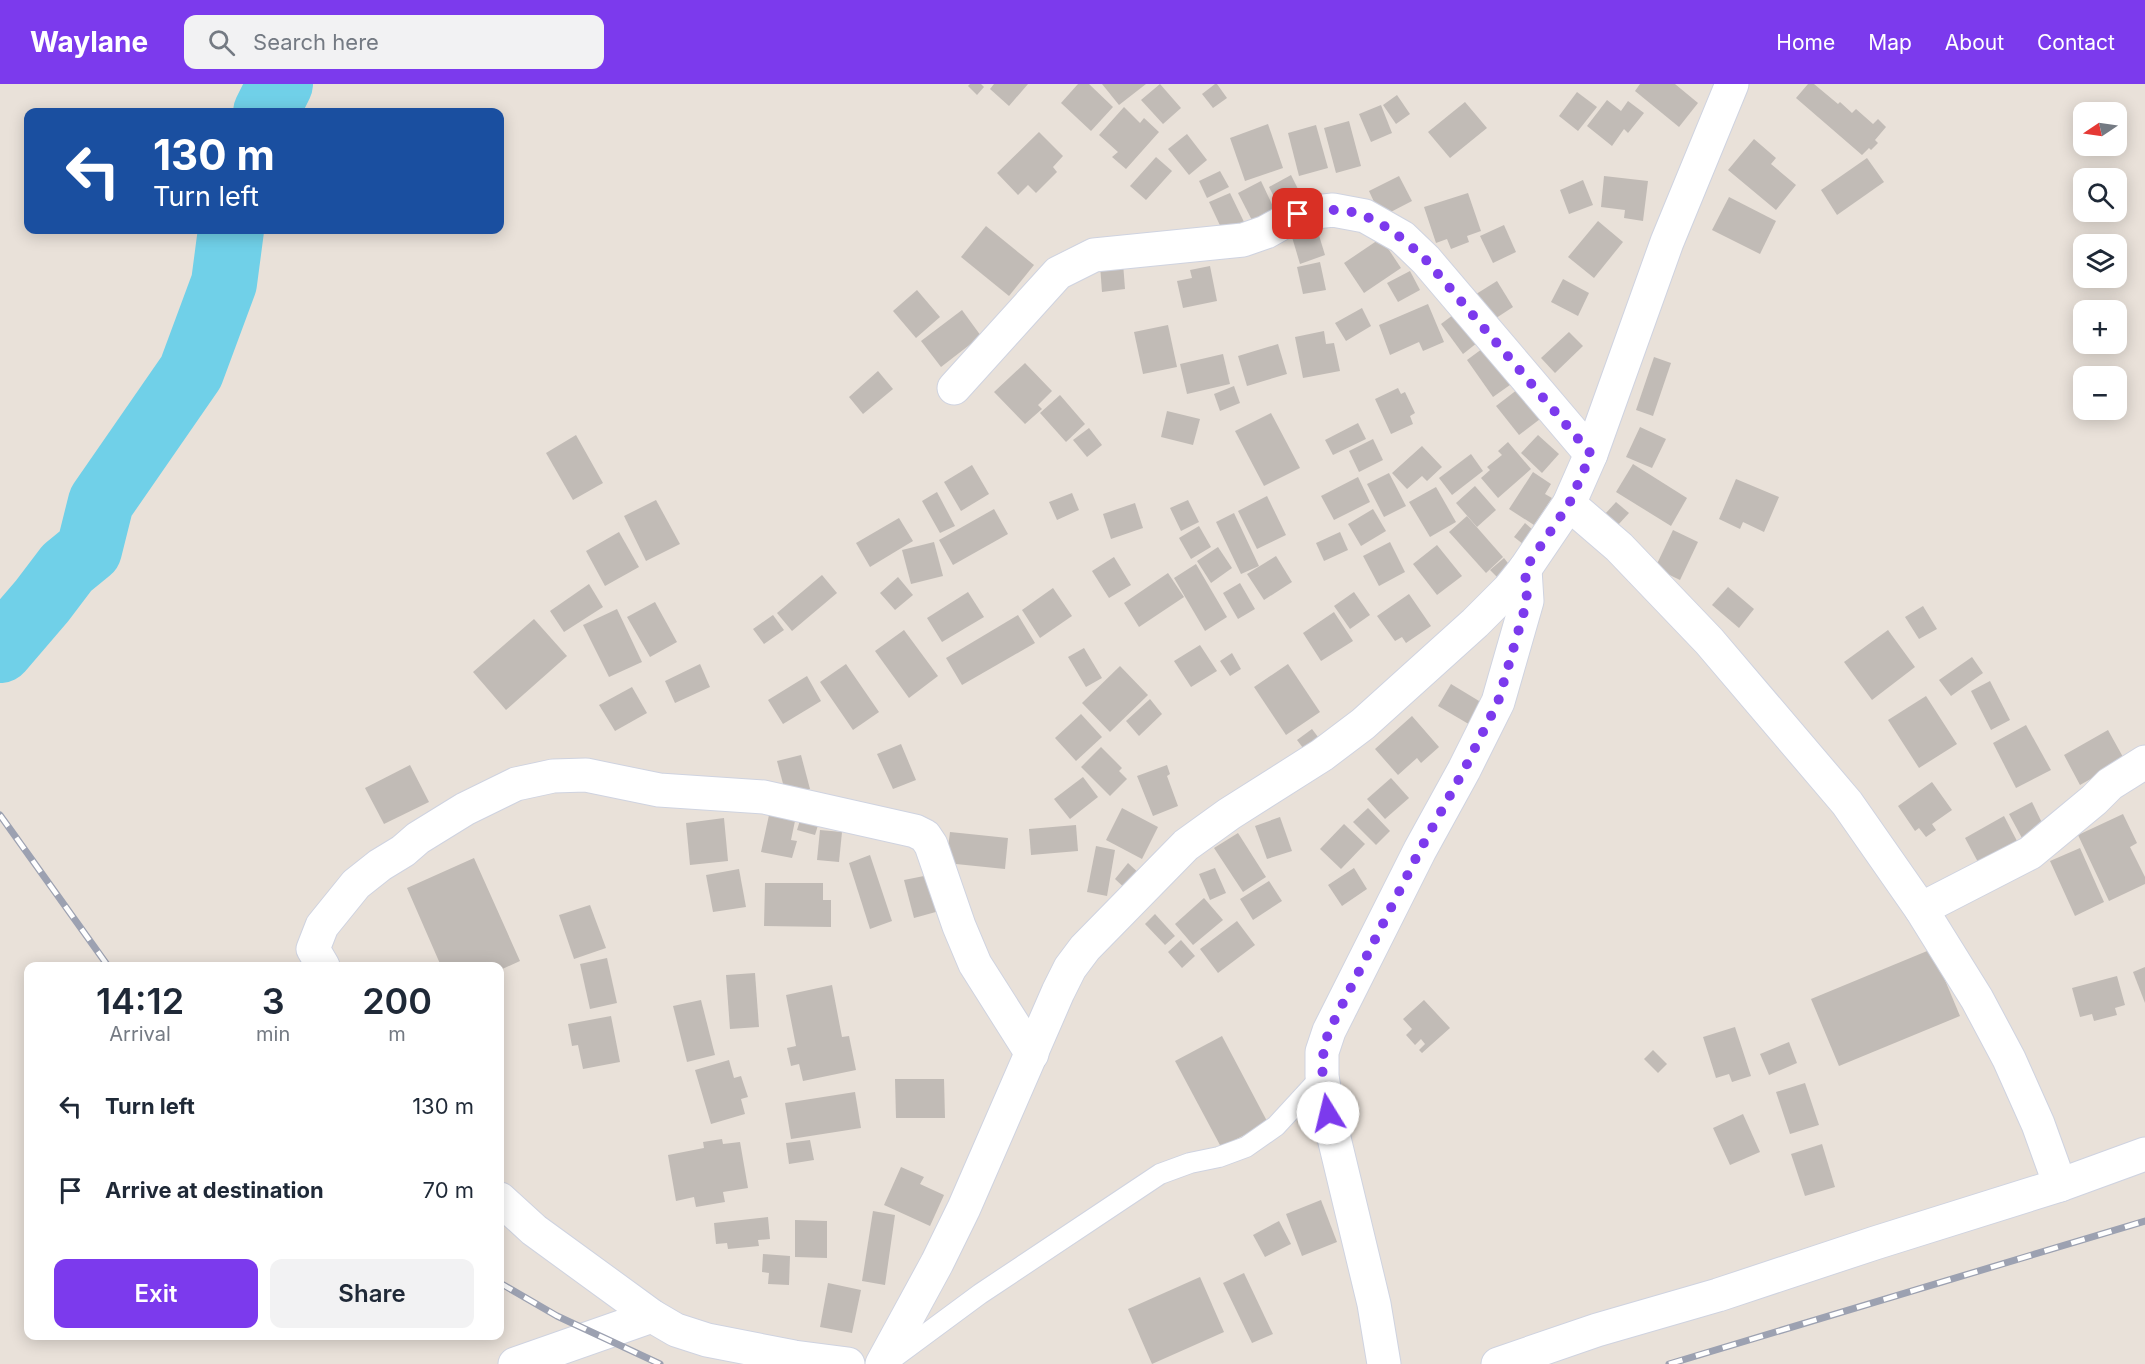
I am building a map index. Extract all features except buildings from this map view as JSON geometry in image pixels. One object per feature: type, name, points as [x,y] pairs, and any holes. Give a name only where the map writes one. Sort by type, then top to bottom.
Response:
[{"type":"street","points":[[883,1364],[964,1208],[1070,968],[1102,929],[1186,845],[1229,814],[1322,755],[1363,724],[1475,623],[1509,589],[1525,569],[1569,504],[1591,454],[1667,242],[1732,84]]},
{"type":"street","points":[[954,388],[1058,273],[1094,255],[1243,240],[1266,232],[1298,214],[1333,210],[1365,216],[1402,237],[1426,260],[1591,454]]},
{"type":"street","points":[[1569,504],[1619,547],[1708,641],[1847,803],[1921,909],[1977,999],[2009,1059],[2038,1124],[2060,1185]]},
{"type":"street","points":[[1384,1364],[1374,1304],[1328,1113],[1322,1076],[1322,1052],[1329,1031],[1420,850],[1498,702],[1527,601],[1525,569]]},
{"type":"street","points":[[1921,909],[2030,853],[2110,784],[2145,762]]},
{"type":"street","points":[[321,962],[313,949],[322,926],[356,884],[418,838],[465,809],[516,784],[553,776],[586,775],[659,790],[764,797],[786,800],[915,831],[925,836],[931,845],[959,926],[975,964],[1032,1054]]},
{"type":"street","points":[[1498,1364],[1598,1330],[1718,1295],[1875,1242],[2060,1185],[2145,1154]]},
{"type":"street","points":[[504,1203],[534,1230],[652,1316],[676,1330],[707,1340],[794,1357],[848,1364]]},
{"type":"street","points":[[515,1364],[652,1316]]},
{"type":"lane","points":[[883,1364],[980,1294],[1160,1174],[1245,1147],[1276,1126],[1322,1076]]},
{"type":"waterway","points":[[268,108],[280,84]]},
{"type":"waterway","points":[[0,650],[67,568],[89,550],[101,502],[191,372],[224,283],[230,234]]},
{"type":"railway","points":[[0,815],[105,962]]},
{"type":"railway","points":[[1669,1364],[2145,1221]]},
{"type":"railway","points":[[504,1285],[557,1316],[660,1364]]},
{"type":"route","points":[[1298,214],[1333,210],[1365,216],[1402,237],[1426,260],[1591,454],[1569,504],[1525,569],[1527,601],[1498,702],[1329,1031],[1322,1052],[1322,1076],[1328,1113]]}]
